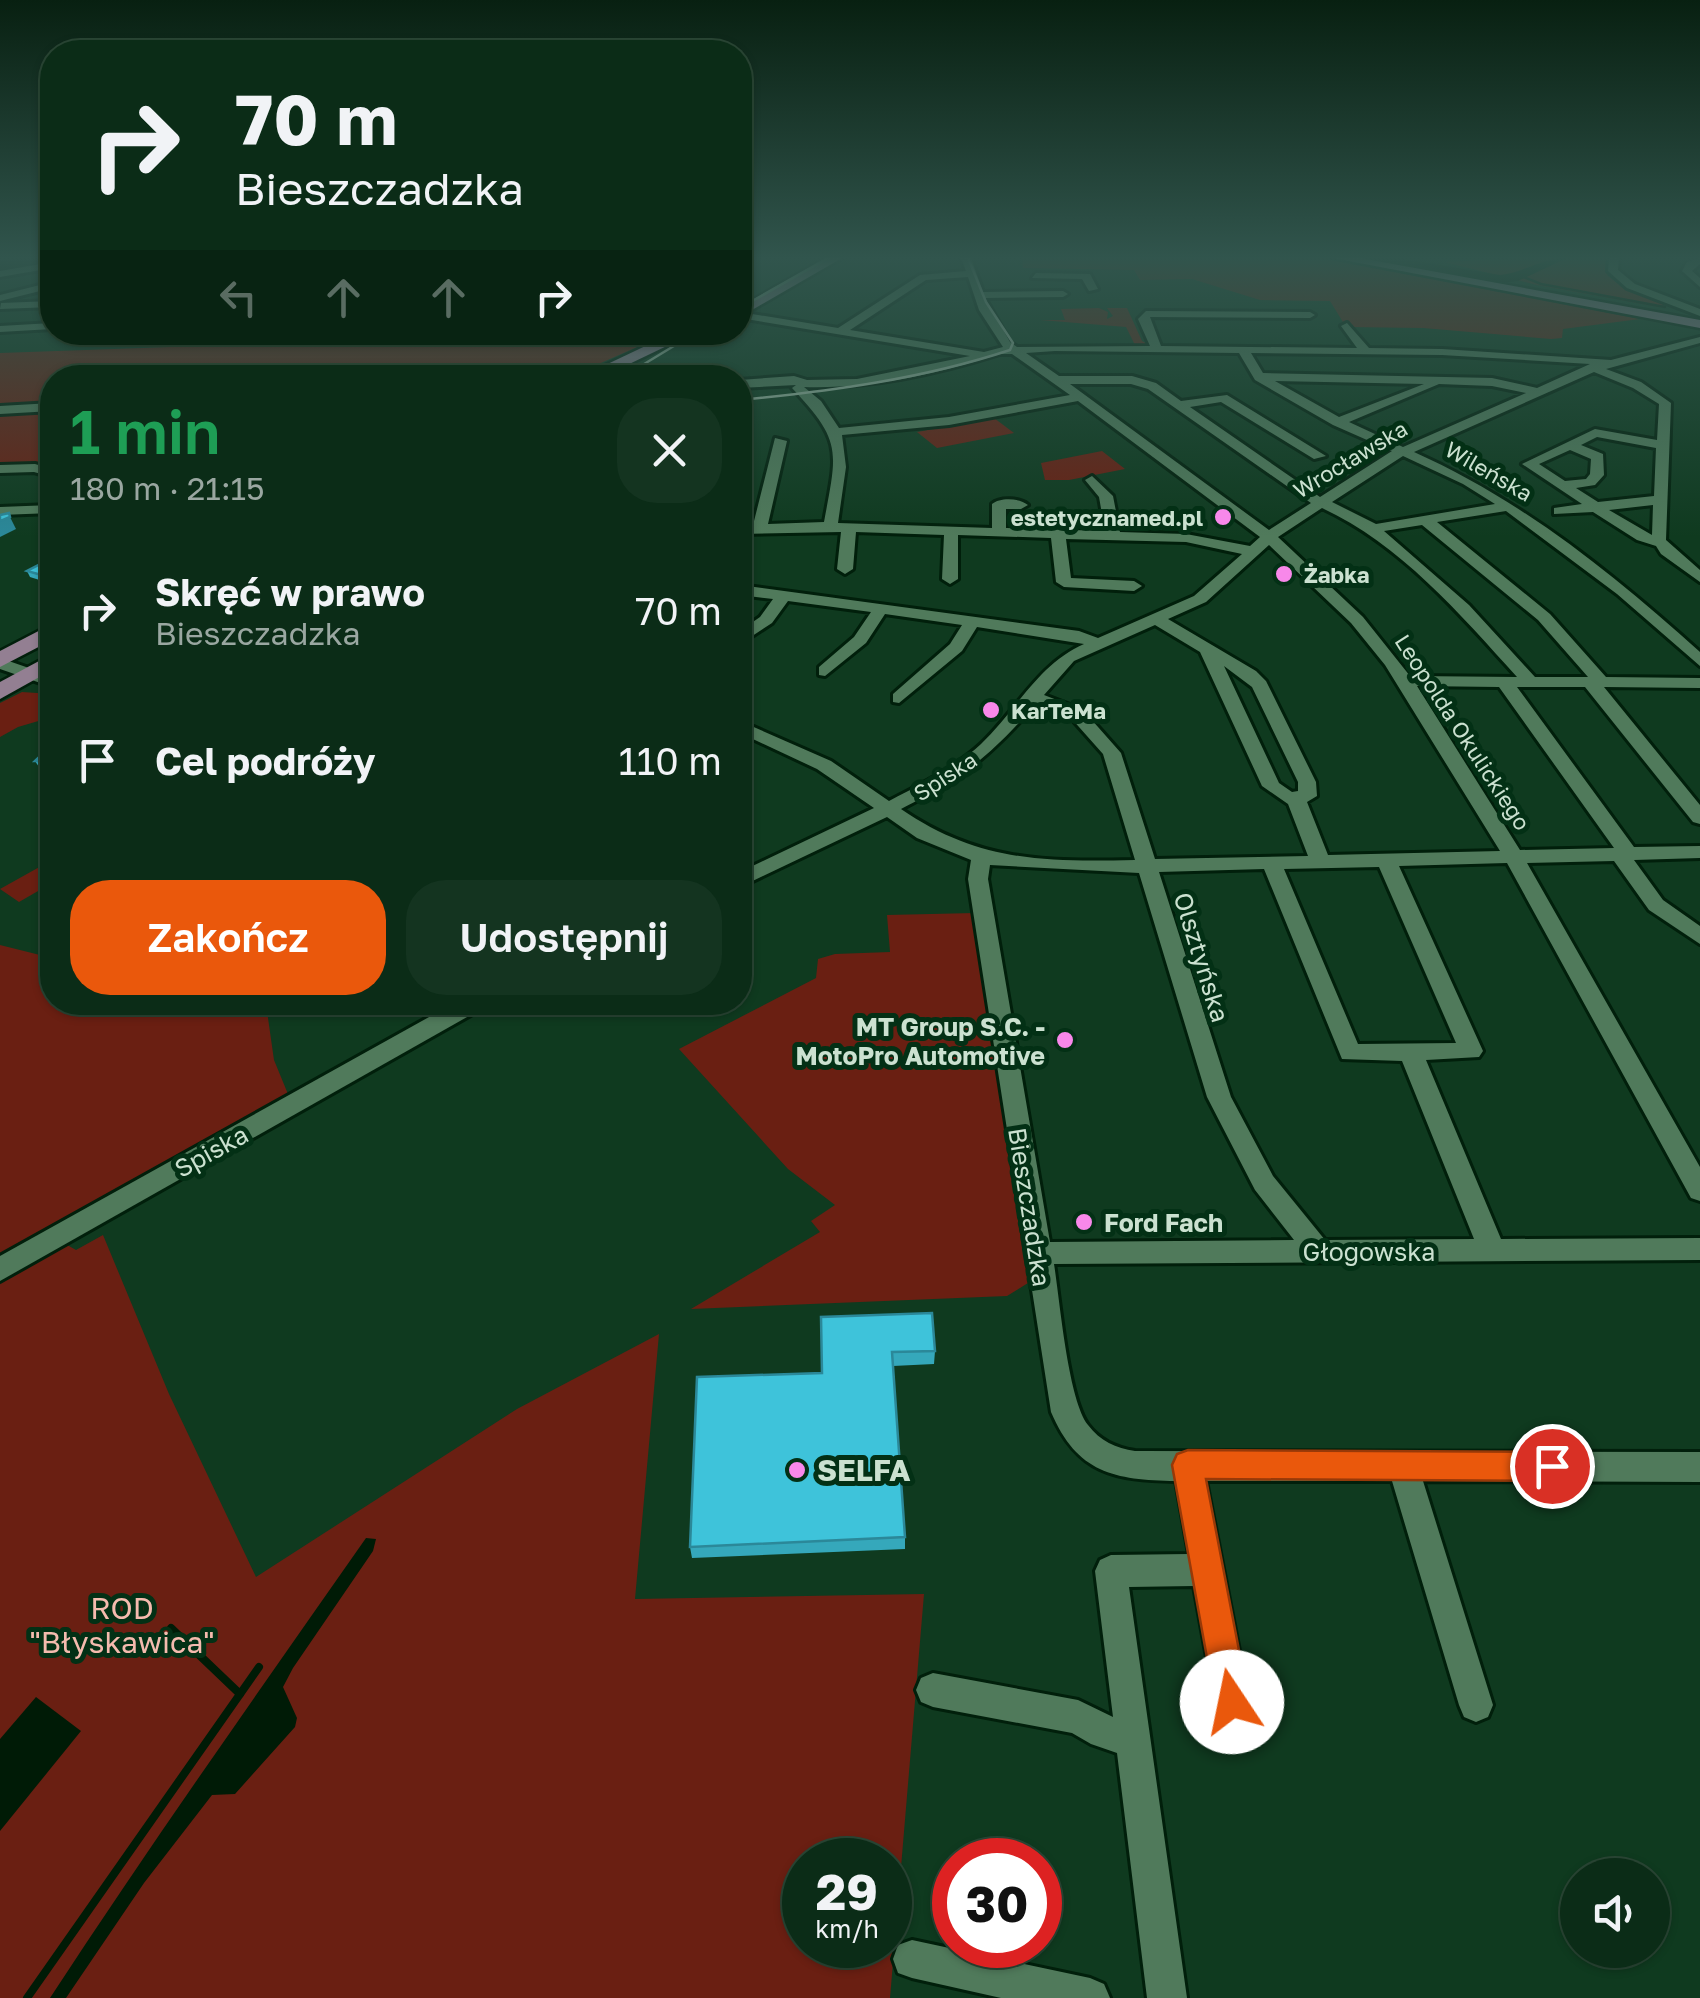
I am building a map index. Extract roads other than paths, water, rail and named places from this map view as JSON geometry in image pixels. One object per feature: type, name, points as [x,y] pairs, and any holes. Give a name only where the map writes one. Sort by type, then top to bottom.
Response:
[{"type":"main road","points":[[615,365],[646,351]]},
{"type":"main road","points":[[647,365],[672,351]]},
{"type":"main road","points":[[4,659],[40,637]]},
{"type":"main road","points":[[0,692],[40,673]]},
{"type":"street","points":[[959,351],[984,355]]},
{"type":"street","points":[[752,384],[802,386],[873,381],[1008,351]]},
{"type":"street","name":"Leopolda Okulickiego","points":[[1018,351],[1359,622],[1404,681],[1515,858],[1700,1191]]},
{"type":"street","points":[[1243,351],[1258,377],[1506,383],[1542,393]]},
{"type":"street","points":[[1371,351],[1543,358],[1588,364],[1636,384],[1664,401],[1658,500],[1660,543]]},
{"type":"street","name":"Wrocławska","points":[[1262,545],[1320,502],[1402,451],[1542,393],[1588,364],[1625,361],[1662,351]]},
{"type":"street","name":"Wileńska","points":[[1258,377],[1338,422],[1468,481],[1509,506],[1615,584],[1700,660]]},
{"type":"street","points":[[1054,380],[1140,381],[1320,502],[1356,516],[1463,608],[1530,682]]},
{"type":"street","points":[[1338,422],[1446,380]]},
{"type":"street","points":[[802,386],[837,432],[840,458],[830,527]]},
{"type":"street","points":[[837,432],[949,421],[1078,397]]},
{"type":"street","points":[[1179,405],[1223,398],[1319,456]]},
{"type":"street","points":[[0,410],[40,407]]},
{"type":"street","points":[[1661,445],[1595,433],[1529,463],[1642,537],[1660,543],[1700,576]]},
{"type":"street","points":[[760,527],[780,441]]},
{"type":"street","points":[[1246,452],[1298,442]]},
{"type":"street","points":[[1563,486],[1590,482],[1596,475],[1597,456],[1570,444]]},
{"type":"street","points":[[0,469],[40,469]]},
{"type":"street","points":[[1092,480],[1106,496],[1113,536]]},
{"type":"street","points":[[1559,511],[1658,500]]},
{"type":"street","points":[[999,532],[999,504],[1021,504]]},
{"type":"street","points":[[1373,529],[1509,506]]},
{"type":"street","points":[[0,512],[40,511]]},
{"type":"street","points":[[1425,520],[1534,608],[1700,818]]},
{"type":"street","points":[[752,528],[951,530],[1262,545]]},
{"type":"street","points":[[845,569],[849,528]]},
{"type":"street","points":[[950,579],[951,530]]},
{"type":"street","points":[[1058,534],[1064,582],[1134,586]]},
{"type":"street","name":"Spiska","points":[[752,874],[888,810],[969,763],[1002,732],[1058,665],[1096,643],[1200,600],[1262,545]]},
{"type":"street","points":[[752,591],[1079,636],[1096,643]]},
{"type":"street","points":[[752,630],[766,620],[784,595]]},
{"type":"street","points":[[825,671],[860,640],[881,609]]},
{"type":"street","points":[[1158,620],[1250,675],[1263,690],[1309,788],[1306,796],[1282,796],[1270,786],[1208,651]]},
{"type":"street","points":[[899,698],[956,646],[972,622]]},
{"type":"street","points":[[4,659],[40,668]]},
{"type":"street","points":[[1404,681],[1700,684]]},
{"type":"street","points":[[1504,681],[1656,906],[1700,937]]},
{"type":"street","points":[[1226,689],[1240,682],[1263,690]]},
{"type":"street","name":"Olsztyńska","points":[[1032,696],[1077,714],[1107,746],[1116,762],[1144,867],[1219,1097],[1264,1183],[1318,1251]]},
{"type":"street","points":[[752,731],[812,758],[924,834],[980,858],[1048,866],[1144,867],[1700,852]]},
{"type":"street","points":[[1676,788],[1700,788]]},
{"type":"street","points":[[1296,799],[1321,863]]},
{"type":"street","name":"Bieszczadzka","points":[[980,858],[978,879],[1038,1253],[1066,1414],[1078,1439],[1098,1454],[1123,1464],[1700,1467]]},
{"type":"street","points":[[1272,864],[1350,1053],[1472,1051],[1387,862]]},
{"type":"street","name":"Spiska","points":[[0,1269],[452,1015]]},
{"type":"street","points":[[1411,1052],[1492,1250]]},
{"type":"street","name":"Głogowska","points":[[1038,1253],[1700,1250]]},
{"type":"street","points":[[1188,1465],[1232,1702]]},
{"type":"street","points":[[1403,1466],[1476,1705]]},
{"type":"street","points":[[1167,1998],[1111,1571],[1208,1570]]},
{"type":"street","points":[[933,1690],[1078,1717],[1103,1732],[1135,1739]]},
{"type":"street","points":[[912,1959],[1090,1998]]},
{"type":"waterway","points":[[171,1628],[240,1694]]},
{"type":"waterway","points":[[27,1998],[259,1667]]},
{"type":"tram line","points":[[642,365],[665,351]]},
{"type":"tram line","points":[[752,399],[876,382],[944,369],[1006,351]]},
{"type":"place","name":"estetycznamed.pl","points":[[1223,517]]},
{"type":"place","name":"Żabka","points":[[1284,574]]},
{"type":"place","name":"KarTeMa","points":[[991,710]]},
{"type":"place","name":"MT Group S.C. - MotoPro Automotive","points":[[1065,1040]]},
{"type":"place","name":"Ford Fach","points":[[1084,1222]]},
{"type":"place","name":"SELFA","points":[[797,1470]]},
{"type":"park label","name":"ROD \"Błyskawica\"","points":[[122,1625]]}]
